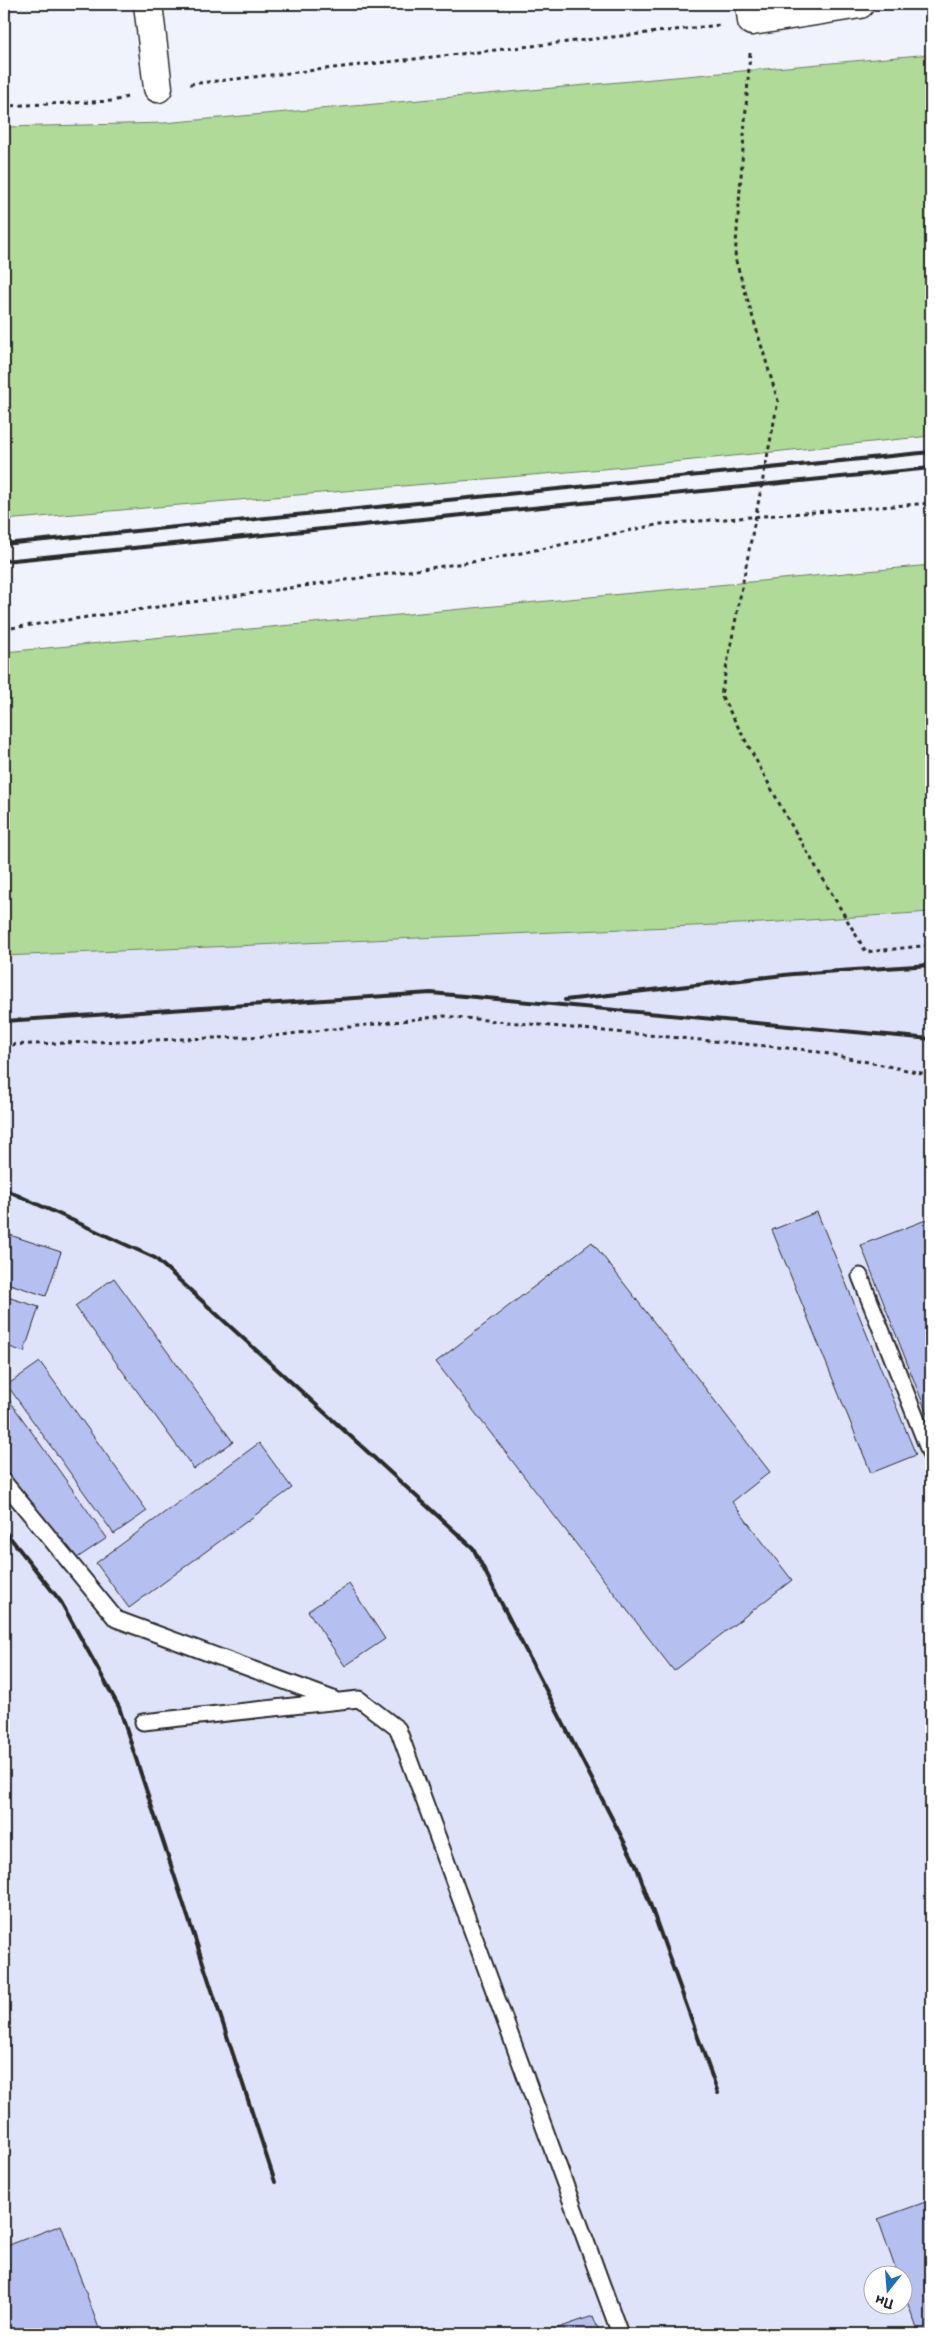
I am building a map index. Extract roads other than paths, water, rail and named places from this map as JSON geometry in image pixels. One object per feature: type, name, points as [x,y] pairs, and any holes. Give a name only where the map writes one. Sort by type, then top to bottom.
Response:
[{"type":"street","points":[[148,4],[158,88]]},
{"type":"street","points":[[751,13],[860,4]]},
{"type":"lane","points":[[860,1276],[931,1456]]},
{"type":"lane","points":[[4,1482],[116,1619],[336,1701]]},
{"type":"lane","points":[[143,1722],[359,1699],[398,1728],[620,2334]]},
{"type":"railway","points":[[4,544],[931,452]]},
{"type":"railway","points":[[4,561],[931,468]]},
{"type":"railway","points":[[565,1000],[793,974],[931,965]]},
{"type":"railway","points":[[4,1021],[431,993],[931,1039]]},
{"type":"railway","points":[[4,1189],[155,1258],[473,1548],[636,1865],[718,2093]]},
{"type":"railway","points":[[4,1530],[61,1602],[119,1707],[275,2182]]}]
